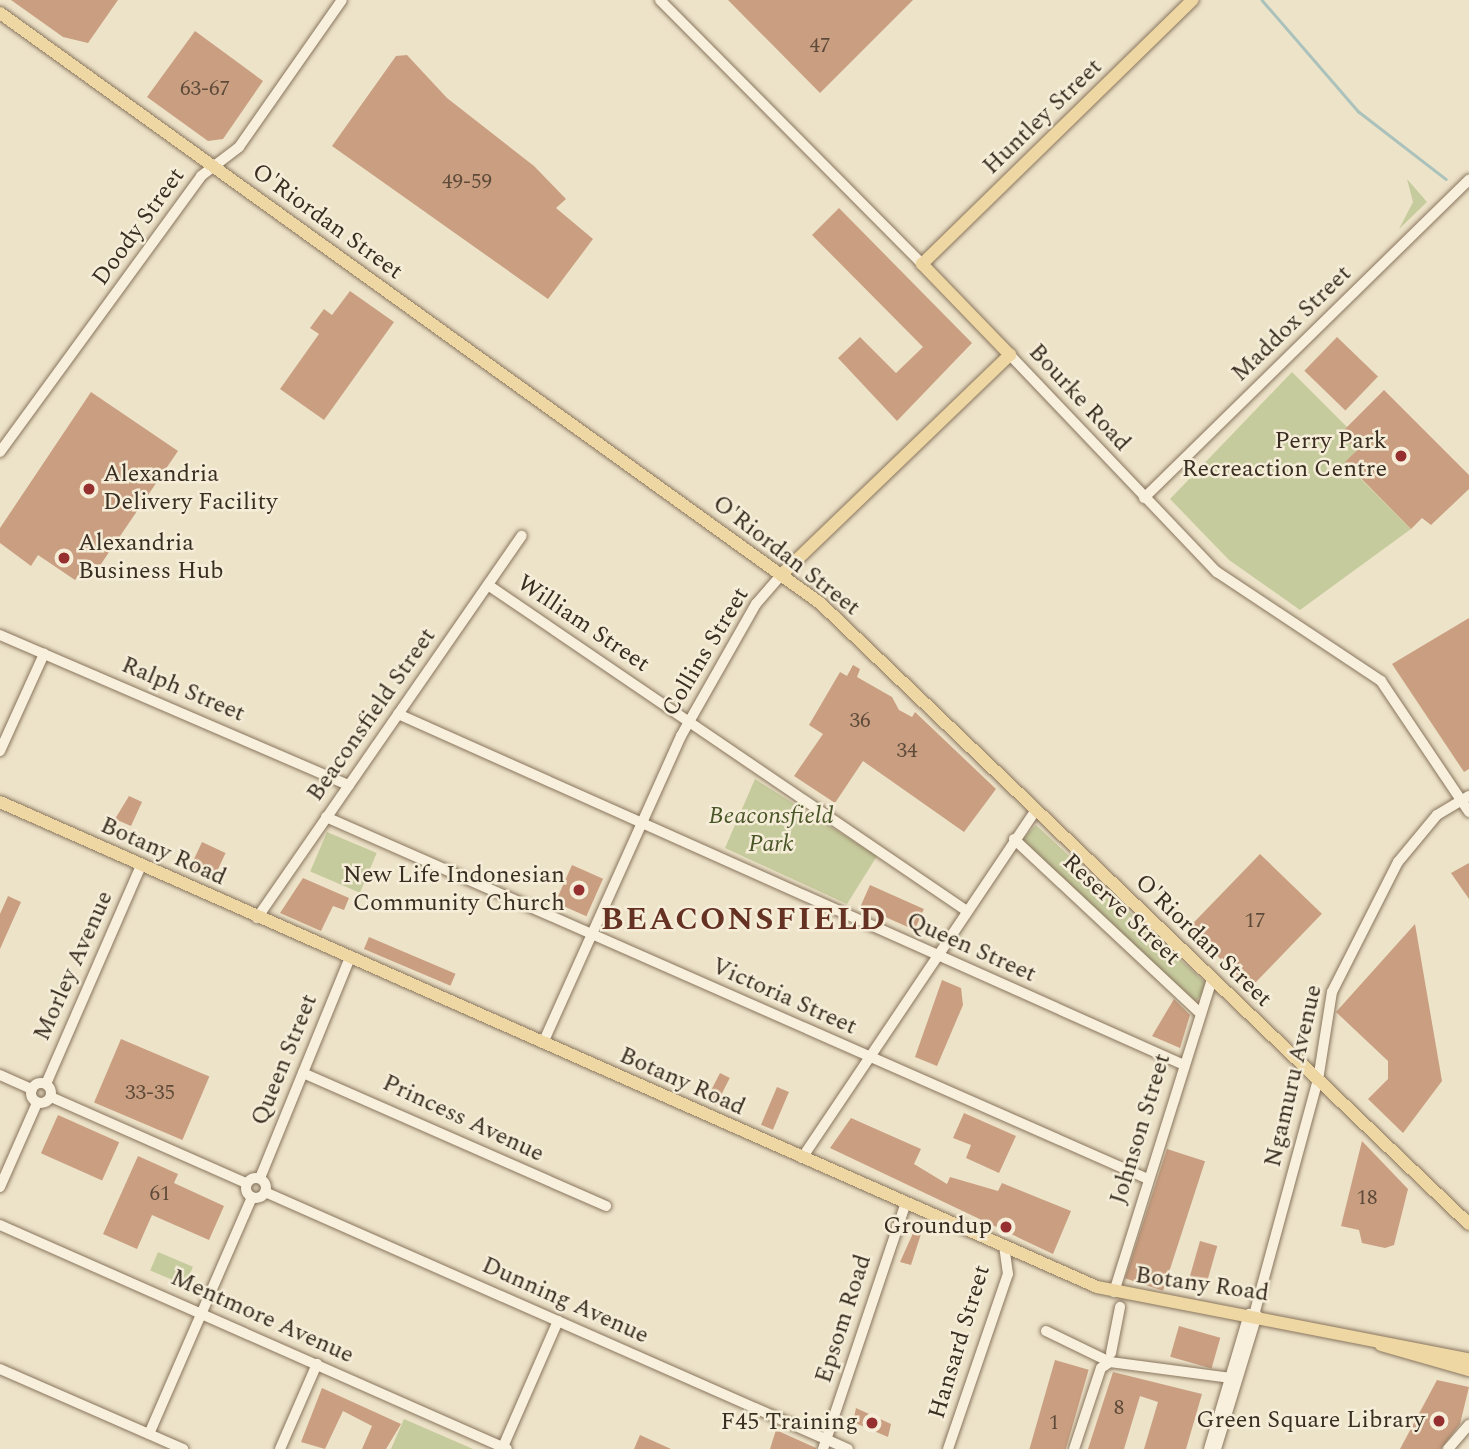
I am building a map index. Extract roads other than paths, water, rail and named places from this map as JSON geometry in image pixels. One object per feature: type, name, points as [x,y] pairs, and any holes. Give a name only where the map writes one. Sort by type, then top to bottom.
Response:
[{"type":"main road","name":"Huntley Street","points":[[922,264],[1193,0]]},
{"type":"main road","name":"O'Riordan Street","points":[[0,13],[825,608],[1469,1224]]},
{"type":"main road","name":"Bourke Road","points":[[922,264],[1010,355]]},
{"type":"main road","name":"Collins Street","points":[[781,575],[1010,355]]},
{"type":"main road","name":"Botany Road","points":[[0,802],[1004,1247],[1114,1292],[1253,1315],[1469,1359]]},
{"type":"main road","name":"Botany Road","points":[[1365,1338],[1469,1370]]},
{"type":"street","name":"Doody Street","points":[[0,452],[187,195],[215,166],[239,147],[342,0]]},
{"type":"street","name":"Bourke Road","points":[[660,0],[922,264]]},
{"type":"street","name":"Maddox Street","points":[[1144,498],[1469,180]]},
{"type":"street","name":"Bourke Road","points":[[1010,355],[1217,572],[1381,681],[1465,798],[1469,812]]},
{"type":"street","name":"Beaconsfield Street","points":[[257,918],[522,536]]},
{"type":"street","name":"Collins Street","points":[[543,1043],[689,722],[756,604],[781,575]]},
{"type":"street","name":"William Street","points":[[488,585],[967,911]]},
{"type":"street","name":"Ralph Street","points":[[0,635],[349,785]]},
{"type":"street","points":[[0,751],[44,654]]},
{"type":"street","name":"Queen Street","points":[[398,714],[937,958],[1182,1064]]},
{"type":"street","name":"Ngamuru Avenue","points":[[1253,1315],[1318,1080],[1326,1010],[1357,941],[1398,862],[1437,815],[1465,798]]},
{"type":"street","points":[[802,1158],[1036,810]]},
{"type":"street","name":"Victoria Street","points":[[327,817],[869,1059],[1148,1179]]},
{"type":"street","name":"Reserve Street","points":[[1014,839],[1199,1012]]},
{"type":"street","name":"Morley Avenue","points":[[46,1084],[141,866]]},
{"type":"street","name":"Queen Street","points":[[260,1178],[350,958]]},
{"type":"street","name":"Johnson Street","points":[[1114,1292],[1182,1064],[1212,979]]},
{"type":"street","name":"Princess Avenue","points":[[303,1073],[606,1206]]},
{"type":"street","points":[[0,1075],[32,1089],[46,1084],[51,1097],[246,1184],[252,1197]]},
{"type":"street","points":[[32,1089],[37,1103]]},
{"type":"street","points":[[0,1186],[37,1103],[51,1097]]},
{"type":"street","points":[[149,1434],[252,1197],[265,1192],[260,1178],[246,1184]]},
{"type":"street","name":"Dunning Avenue","points":[[265,1192],[558,1321],[825,1444],[848,1449]]},
{"type":"street","name":"Epsom Road","points":[[825,1444],[906,1203]]},
{"type":"street","name":"Mentmore Avenue","points":[[0,1225],[504,1448]]},
{"type":"street","name":"Hansard Street","points":[[948,1449],[1008,1274],[1004,1247]]},
{"type":"street","points":[[1074,1449],[1101,1368],[1110,1357],[1121,1307]]},
{"type":"street","points":[[1209,1449],[1253,1315]]},
{"type":"street","points":[[1216,1449],[1253,1315]]},
{"type":"street","points":[[504,1448],[558,1321]]},
{"type":"street","points":[[1046,1331],[1110,1357],[1231,1378]]},
{"type":"street","points":[[280,1449],[317,1364]]},
{"type":"street","points":[[0,1369],[183,1449]]},
{"type":"street","points":[[1448,1449],[1469,1425]]},
{"type":"waterway","points":[[1262,0],[1358,111],[1446,179]]},
{"type":"place","name":"Perry Park Recreaction Centre","points":[[1401,456]]},
{"type":"place","name":"Alexandria Delivery Facility","points":[[89,489]]},
{"type":"place","name":"Alexandria Business Hub","points":[[64,558]]},
{"type":"place","name":"New Life Indonesian Community Church","points":[[579,890]]},
{"type":"place","name":"Groundup","points":[[1006,1227]]},
{"type":"place","name":"Green Square Library","points":[[1439,1421]]},
{"type":"place","name":"F45 Training","points":[[872,1423]]},
{"type":"district","name":"BEACONSFIELD","points":[[744,920]]},
{"type":"park label","name":"Beaconsfield Park","points":[[771,831]]}]
